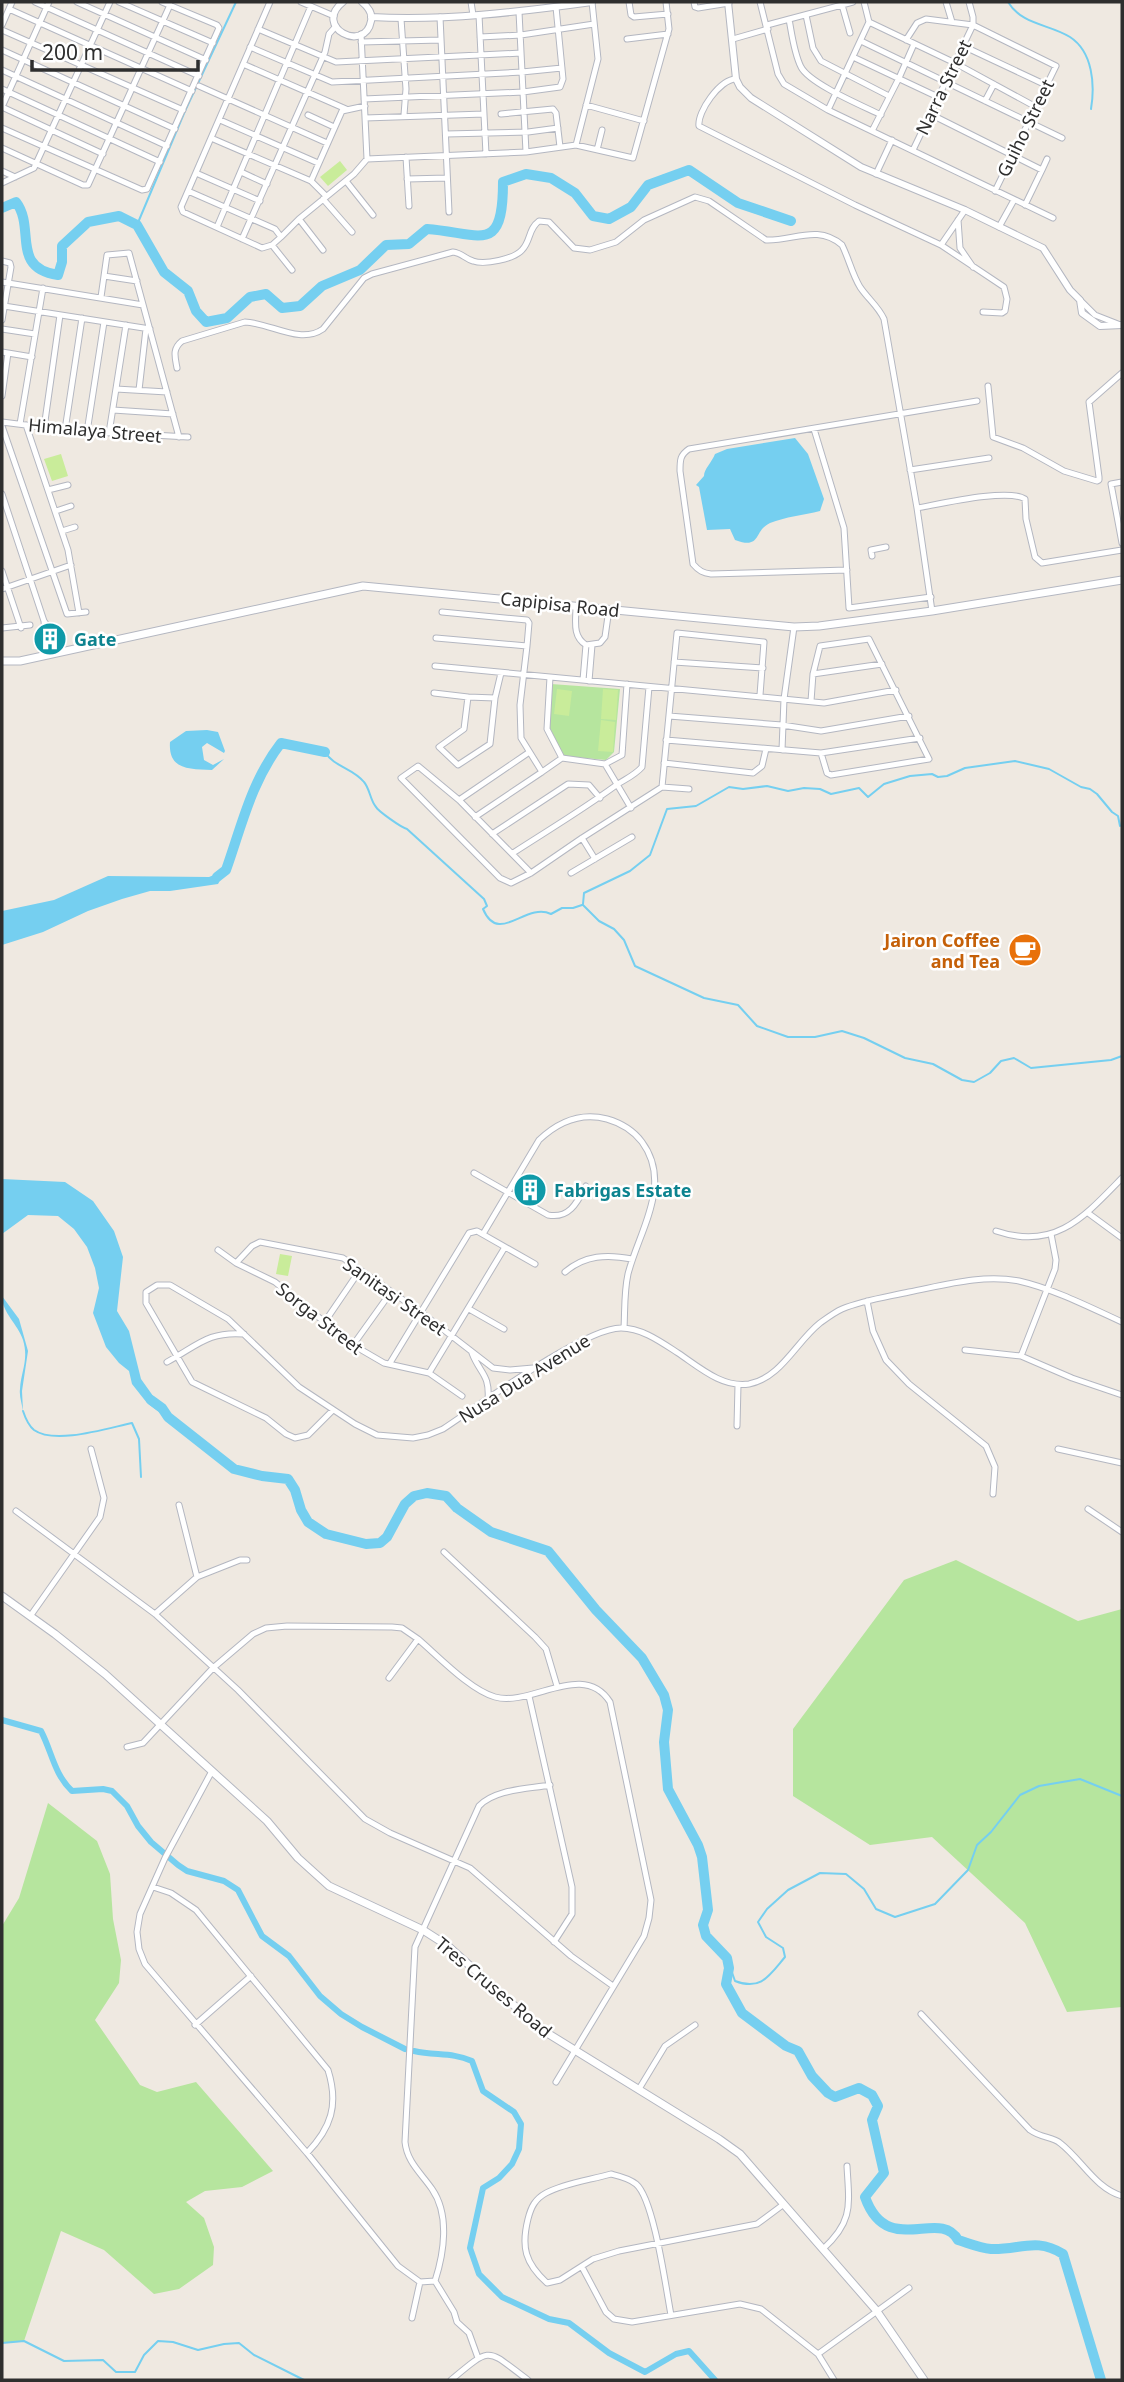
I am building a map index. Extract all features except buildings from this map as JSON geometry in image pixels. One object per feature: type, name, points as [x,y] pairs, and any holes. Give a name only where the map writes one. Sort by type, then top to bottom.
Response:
[{"type":"main road","name":"Capipisa Road","points":[[2,661],[20,661],[54,654],[363,586],[794,627],[932,611],[1122,580]]},
{"type":"main road","name":"Tres Cruses Road","points":[[2,1596],[31,1615],[106,1674],[267,1821],[298,1858],[329,1886],[423,1930],[448,1945],[538,2028],[740,2154],[876,2310],[924,2380]]},
{"type":"street","points":[[12,2],[2,28],[184,110]]},
{"type":"street","points":[[35,2],[48,4],[97,30],[199,76]]},
{"type":"street","points":[[77,2],[206,60]]},
{"type":"street","points":[[2,183],[30,171],[36,164],[110,2]]},
{"type":"street","points":[[119,2],[212,43]]},
{"type":"street","points":[[2,128],[145,190],[184,110],[219,28],[218,25],[162,2]]},
{"type":"street","points":[[270,2],[181,210],[262,248],[272,245],[346,181],[367,159],[526,152],[576,145],[634,158],[668,34],[666,2]]},
{"type":"street","points":[[301,2],[334,16]]},
{"type":"street","points":[[343,2],[335,10],[334,16],[336,26],[349,36],[402,41],[441,40]]},
{"type":"street","points":[[362,2],[368,7],[371,17],[369,27],[361,38],[367,159]]},
{"type":"street","points":[[471,2],[480,37],[486,153]]},
{"type":"street","points":[[371,17],[401,19],[476,15],[592,2],[598,59],[576,145]]},
{"type":"street","points":[[629,2],[631,15],[634,17],[668,14]]},
{"type":"street","points":[[695,2],[695,7],[698,8],[728,3],[736,79],[751,98],[837,153],[876,174],[965,210],[1043,248],[1070,290],[1080,300],[1082,313],[1100,326],[1122,325]]},
{"type":"street","points":[[760,2],[784,84],[828,110],[1053,218]]},
{"type":"street","points":[[822,2],[824,9]]},
{"type":"street","points":[[733,39],[789,19],[853,2]]},
{"type":"street","points":[[828,110],[869,22],[864,2]]},
{"type":"street","points":[[946,2],[951,22]]},
{"type":"street","points":[[906,40],[920,21],[926,19],[973,25],[970,2]]},
{"type":"street","points":[[48,4],[2,107],[103,154]]},
{"type":"street","points":[[2,148],[86,186],[170,5]]},
{"type":"street","points":[[842,5],[850,33]]},
{"type":"street","points":[[217,227],[311,6]]},
{"type":"street","points":[[311,181],[334,127],[346,109],[365,103],[404,98],[523,92],[561,87],[563,79],[556,7]]},
{"type":"street","points":[[9,9],[192,92]]},
{"type":"street","points":[[519,12],[526,152]]},
{"type":"street","points":[[806,15],[817,57],[845,75],[889,96]]},
{"type":"street","points":[[440,17],[449,212]]},
{"type":"street","points":[[401,19],[404,115]]},
{"type":"street","points":[[789,19],[804,72],[836,93],[881,115]]},
{"type":"street","points":[[869,22],[955,63],[1036,107]]},
{"type":"street","points":[[480,37],[521,35],[594,23]]},
{"type":"street","name":"Narra Street","points":[[913,150],[973,25]]},
{"type":"street","name":"Guiho Street","points":[[973,25],[1056,66],[995,191]]},
{"type":"street","points":[[242,239],[322,57],[329,34],[336,26]]},
{"type":"street","points":[[258,29],[336,62],[522,53]]},
{"type":"street","points":[[627,39],[668,34]]},
{"type":"street","points":[[861,41],[1062,138]]},
{"type":"street","points":[[872,131],[914,44]]},
{"type":"street","points":[[963,46],[1046,85]]},
{"type":"street","points":[[250,47],[332,82],[562,68]]},
{"type":"street","points":[[2,50],[175,129]]},
{"type":"street","points":[[853,57],[938,97]]},
{"type":"street","points":[[243,64],[346,109]]},
{"type":"street","points":[[2,70],[167,145]]},
{"type":"street","points":[[736,79],[730,79],[717,89],[698,119],[699,126],[941,245],[1000,284],[1007,296],[1004,313],[983,312]]},
{"type":"street","points":[[985,101],[994,84]]},
{"type":"street","points":[[199,86],[327,142]]},
{"type":"street","points":[[2,89],[160,162]]},
{"type":"street","points":[[586,105],[644,121]]},
{"type":"street","points":[[501,114],[553,109],[556,111],[560,147]]},
{"type":"street","points":[[365,118],[484,114]]},
{"type":"street","points":[[930,114],[1042,170]]},
{"type":"street","points":[[307,115],[334,127]]},
{"type":"street","points":[[220,120],[318,163]]},
{"type":"street","points":[[446,134],[525,132],[558,128]]},
{"type":"street","points":[[597,150],[602,130]]},
{"type":"street","points":[[211,138],[311,181],[352,232]]},
{"type":"street","points":[[876,174],[892,140]]},
{"type":"street","points":[[406,157],[409,206]]},
{"type":"street","points":[[1026,205],[1047,159]]},
{"type":"street","points":[[2,171],[15,177]]},
{"type":"street","points":[[241,172],[267,184]]},
{"type":"street","points":[[196,173],[260,201]]},
{"type":"street","points":[[407,178],[447,178]]},
{"type":"street","points":[[346,181],[373,215]]},
{"type":"street","points":[[188,191],[275,229],[281,237]]},
{"type":"street","points":[[177,368],[174,352],[182,341],[245,322],[299,335],[316,334],[365,278],[372,274],[453,252],[463,254],[475,262],[508,259],[522,251],[532,227],[544,220],[550,222],[574,248],[579,251],[590,250],[616,242],[644,220],[695,197],[709,201],[766,240],[813,233],[837,240],[842,245],[862,290],[879,308],[884,319],[911,470],[932,611]]},
{"type":"street","points":[[999,227],[1014,200]]},
{"type":"street","points":[[941,245],[965,210]]},
{"type":"street","points":[[299,219],[323,250]]},
{"type":"street","points":[[958,220],[960,248],[975,269]]},
{"type":"street","points":[[272,245],[292,270]]},
{"type":"street","points":[[101,297],[107,255],[127,253],[144,305],[148,329],[179,437]]},
{"type":"street","points":[[2,261],[9,263],[11,267],[5,282],[2,320]]},
{"type":"street","points":[[104,276],[137,281]]},
{"type":"street","points":[[5,282],[144,305]]},
{"type":"street","points":[[43,288],[23,425],[62,531],[79,613]]},
{"type":"street","points":[[4,306],[148,329]]},
{"type":"street","points":[[44,428],[61,315]]},
{"type":"street","points":[[65,430],[82,318]]},
{"type":"street","points":[[87,432],[104,322]]},
{"type":"street","points":[[109,433],[126,325]]},
{"type":"street","points":[[2,329],[35,334]]},
{"type":"street","points":[[139,390],[148,329]]},
{"type":"street","points":[[2,396],[5,353],[32,357]]},
{"type":"street","points":[[988,386],[993,437],[1023,448],[1064,471],[1099,481],[1089,402],[1122,373]]},
{"type":"street","points":[[116,388],[167,392]]},
{"type":"street","points":[[847,570],[703,573],[693,564],[680,471],[682,453],[689,449],[977,401]]},
{"type":"street","points":[[113,411],[173,414]]},
{"type":"street","points":[[2,424],[67,614],[86,612]]},
{"type":"street","name":"Himalaya Street","points":[[2,424],[188,437]]},
{"type":"street","points":[[814,429],[844,528],[849,608],[931,597]]},
{"type":"street","points":[[911,470],[989,458]]},
{"type":"street","points":[[1122,482],[1111,484],[1120,520],[1122,542]]},
{"type":"street","points":[[48,490],[68,485]]},
{"type":"street","points":[[2,494],[54,654]]},
{"type":"street","points":[[917,508],[978,498],[1019,495],[1025,499],[1026,519],[1035,557],[1042,563],[1122,550]]},
{"type":"street","points":[[56,511],[71,506]]},
{"type":"street","points":[[62,531],[75,527]]},
{"type":"street","points":[[872,556],[871,550],[887,547]]},
{"type":"street","points":[[4,588],[71,565]]},
{"type":"street","points":[[2,571],[4,588],[21,628]]},
{"type":"street","points":[[576,606],[575,632],[580,641],[589,645],[600,643],[605,637],[610,609]]},
{"type":"street","points":[[442,612],[524,618],[529,623],[520,705],[521,738],[542,772]]},
{"type":"street","points":[[2,628],[30,625]]},
{"type":"street","points":[[782,750],[784,699],[794,627]]},
{"type":"street","points":[[662,787],[677,633],[764,642],[760,695]]},
{"type":"street","points":[[436,638],[527,646]]},
{"type":"street","points":[[811,701],[813,674],[820,646],[869,639],[929,759],[831,775],[827,773],[821,753]]},
{"type":"street","points":[[586,680],[589,645]]},
{"type":"street","points":[[674,662],[763,668]]},
{"type":"street","points":[[813,674],[882,664]]},
{"type":"street","points":[[435,666],[824,703],[896,690]]},
{"type":"street","points":[[468,697],[464,729],[439,747],[458,765],[490,744],[495,698],[501,673]]},
{"type":"street","points":[[550,677],[547,729],[562,758]]},
{"type":"street","points":[[475,817],[562,758],[605,764],[622,755],[627,684]]},
{"type":"street","points":[[513,853],[633,777],[642,767],[649,687]]},
{"type":"street","points":[[434,693],[495,698]]},
{"type":"street","points":[[669,716],[782,725],[821,731],[909,716]]},
{"type":"street","points":[[666,740],[821,753],[920,738]]},
{"type":"street","points":[[664,763],[753,773],[762,766],[766,749]]},
{"type":"street","points":[[459,800],[528,753]]},
{"type":"street","points":[[605,764],[631,808]]},
{"type":"street","points":[[531,873],[459,800],[418,766],[401,778],[500,878],[510,883],[531,873],[662,787],[689,789]]},
{"type":"street","points":[[492,834],[568,784],[589,785],[600,798]]},
{"type":"street","points":[[571,873],[632,837]]},
{"type":"street","points":[[582,838],[595,859]]},
{"type":"street","points":[[483,1234],[539,1140],[560,1124],[572,1119],[604,1118],[632,1131],[651,1157],[656,1180],[653,1199],[632,1259],[625,1291],[624,1328],[656,1338],[718,1379],[738,1385],[767,1377],[818,1324],[840,1310],[866,1301],[967,1280],[1016,1281],[1048,1291],[1122,1322]]},
{"type":"street","points":[[474,1173],[548,1215],[558,1217],[577,1204],[586,1186]]},
{"type":"street","points":[[996,1231],[1023,1237],[1051,1234],[1069,1227],[1088,1213],[1122,1178]]},
{"type":"street","points":[[1088,1213],[1122,1238]]},
{"type":"street","points":[[390,1363],[471,1231],[483,1234],[535,1264]]},
{"type":"street","points":[[1021,1356],[1048,1291],[1056,1260],[1051,1234]]},
{"type":"street","name":"Sanitasi Street","points":[[236,1263],[252,1246],[260,1242],[343,1258],[422,1313],[493,1368]]},
{"type":"street","points":[[429,1373],[505,1247]]},
{"type":"street","name":"Sorga Street","points":[[218,1250],[236,1263],[282,1286],[324,1323],[373,1357],[429,1373],[462,1396]]},
{"type":"street","points":[[565,1272],[586,1258],[617,1256],[632,1259]]},
{"type":"street","points":[[324,1323],[360,1270]]},
{"type":"street","name":"Nusa Dua Avenue","points":[[177,1357],[146,1303],[146,1292],[157,1285],[170,1285],[228,1319],[299,1387],[355,1424],[377,1435],[412,1438],[443,1429],[536,1368],[598,1332],[624,1328]]},
{"type":"street","points":[[353,1345],[391,1292]]},
{"type":"street","points":[[866,1301],[873,1331],[886,1360],[909,1384],[986,1446],[995,1467],[993,1494]]},
{"type":"street","points":[[469,1309],[505,1329]]},
{"type":"street","points":[[167,1362],[210,1336],[227,1332],[244,1334]]},
{"type":"street","points":[[965,1350],[1021,1356],[1072,1378],[1122,1395]]},
{"type":"street","name":"Sanitasi Street","points":[[472,1353],[486,1375],[488,1400]]},
{"type":"street","points":[[177,1357],[192,1382],[266,1418],[295,1438],[308,1435],[332,1410]]},
{"type":"street","points":[[486,1375],[493,1368],[536,1368]]},
{"type":"street","points":[[737,1426],[738,1385]]},
{"type":"street","points":[[31,1615],[100,1517],[104,1498],[91,1449]]},
{"type":"street","points":[[1058,1450],[1122,1463]]},
{"type":"street","points":[[179,1505],[197,1577]]},
{"type":"street","points":[[1088,1509],[1122,1532]]},
{"type":"street","points":[[16,1511],[155,1614],[365,1819],[390,1833],[455,1860],[476,1873],[554,1942],[613,1986]]},
{"type":"street","points":[[444,1552],[536,1637],[546,1649],[557,1686]]},
{"type":"street","points":[[155,1614],[197,1577],[240,1560],[247,1560]]},
{"type":"street","points":[[127,1747],[143,1743],[213,1668],[253,1634],[266,1628],[402,1628],[486,1694],[498,1698],[529,1696],[557,1686],[590,1684],[604,1692],[610,1702],[651,1900],[649,1918],[643,1936],[556,2082]]},
{"type":"street","points":[[390,1678],[418,1639]]},
{"type":"street","points":[[529,1696],[574,1903],[572,1914],[554,1942]]},
{"type":"street","points":[[212,1771],[165,1858],[140,1913],[137,1931],[139,1949],[145,1964],[307,2153],[398,2266],[420,2282],[435,2281]]},
{"type":"street","points":[[478,2358],[469,2333],[457,2322],[435,2281],[442,2250],[442,2207],[407,2156],[405,2143],[415,1947],[474,1814],[486,1799],[550,1785]]},
{"type":"street","points":[[153,1887],[171,1893],[196,1910],[328,2070],[333,2085],[330,2123],[307,2153]]},
{"type":"street","points":[[195,2025],[251,1976]]},
{"type":"street","points":[[921,2014],[1030,2130],[1040,2137],[1058,2141],[1109,2192],[1122,2196]]},
{"type":"street","points":[[639,2089],[665,2046],[695,2025]]},
{"type":"street","points":[[822,2249],[838,2235],[847,2217],[847,2166]]},
{"type":"street","points":[[671,2315],[658,2245],[644,2194],[636,2184],[611,2174],[548,2192],[536,2200],[530,2209],[523,2239],[526,2255],[547,2283],[560,2280],[593,2259],[619,2251],[658,2245],[757,2224],[784,2204]]},
{"type":"street","points":[[582,2266],[606,2312],[614,2319],[632,2322],[740,2304],[761,2309],[818,2354],[834,2380]]},
{"type":"street","points":[[412,2318],[420,2282]]},
{"type":"street","points":[[818,2354],[909,2288]]},
{"type":"street","points":[[452,2380],[478,2358],[488,2354],[497,2356],[528,2380]]},
{"type":"green space","points":[[340,161],[347,170],[328,186],[320,177]]},
{"type":"green space","points":[[61,454],[68,476],[52,481],[44,459]]},
{"type":"green space","points":[[551,684],[620,689],[614,752],[606,760],[564,756],[549,730]]},
{"type":"green space","points":[[557,689],[572,691],[569,716],[554,714]]},
{"type":"green space","points":[[603,689],[618,690],[616,720],[601,719]]},
{"type":"green space","points":[[601,720],[615,722],[613,752],[598,751]]},
{"type":"green space","points":[[280,1254],[292,1256],[288,1276],[276,1274]]},
{"type":"green space","points":[[956,1560],[1078,1621],[1122,1609],[1122,2007],[1067,2012],[1025,1923],[932,1837],[870,1845],[793,1796],[793,1729],[904,1580]]},
{"type":"green space","points":[[48,1803],[97,1841],[110,1874],[113,1919],[121,1960],[119,1983],[95,2020],[140,2085],[157,2092],[196,2082],[273,2171],[242,2187],[205,2191],[186,2202],[204,2218],[214,2247],[213,2265],[179,2289],[154,2294],[104,2250],[61,2231],[24,2341],[2,2343],[2,1926],[19,1898]]},
{"type":"water","points":[[795,438],[808,454],[824,499],[820,511],[770,523],[749,543],[735,540],[730,529],[707,530],[699,487],[696,485],[704,476],[715,454],[727,449]]},
{"type":"water","points":[[186,731],[218,732],[225,751],[224,753],[207,743],[202,747],[204,760],[213,765],[224,759],[212,770],[188,768],[176,763],[170,751],[170,742]]},
{"type":"water","points":[[226,870],[218,884],[150,891],[88,911],[43,932],[2,945],[2,911],[54,900],[108,876],[209,877]]},
{"type":"water","points":[[2,1179],[65,1182],[93,1201],[114,1231],[123,1257],[117,1311],[129,1331],[141,1379],[168,1417],[234,1469],[147,1403],[132,1384],[129,1371],[106,1347],[93,1313],[99,1288],[95,1268],[87,1247],[74,1229],[58,1216],[28,1215],[2,1234]]},
{"type":"water","points":[[2,1296],[19,1319],[28,1351],[22,1391],[23,1411],[20,1392],[25,1347],[21,1334],[5,1308]]},
{"type":"waterway","points":[[137,225],[185,111],[236,2]]},
{"type":"waterway","points":[[1008,2],[1028,20],[1062,33],[1078,43],[1091,70],[1091,109]]},
{"type":"waterway","points":[[2,208],[16,202],[22,212],[29,256],[43,271],[58,275],[62,262],[62,246],[88,222],[119,216],[137,225],[164,272],[188,291],[196,311],[206,322],[227,318],[250,297],[266,294],[282,308],[300,306],[322,286],[360,270],[386,245],[409,244],[427,229],[485,235],[493,230],[499,221],[503,182],[526,174],[551,178],[575,193],[593,216],[609,219],[631,207],[648,185],[689,170],[738,203],[791,221]]},
{"type":"waterway","points":[[217,877],[226,870],[255,788],[281,743],[325,752]]},
{"type":"waterway","points":[[325,752],[333,761],[364,782],[378,809],[407,829],[484,899],[487,906],[483,909],[489,919],[497,924],[505,924],[532,913],[551,914],[562,908],[582,905]]},
{"type":"waterway","points":[[583,904],[584,893],[630,871],[650,855],[667,809],[696,806],[729,787],[743,789],[767,786],[788,791],[820,789],[831,794],[859,788],[868,797],[884,784],[910,776],[947,776],[965,768],[1015,761],[1049,769],[1081,787],[1090,789],[1118,816],[1120,826]]},
{"type":"waterway","points":[[583,905],[624,940],[635,966],[704,998],[738,1005],[757,1026],[788,1037],[815,1037],[842,1031],[864,1038],[905,1058],[933,1064],[962,1080],[974,1082],[990,1073],[1001,1061],[1014,1058],[1031,1068],[1111,1060],[1122,1056]]},
{"type":"waterway","points":[[151,1400],[162,1408],[168,1417],[234,1469],[288,1479],[308,1522],[326,1534],[366,1544],[380,1543],[387,1537],[405,1504],[414,1496],[427,1493],[446,1496],[457,1508],[491,1532],[548,1551],[596,1610],[642,1658],[664,1695],[668,1710],[664,1742],[668,1789],[702,1857],[708,1910],[703,1925],[706,1936],[727,1958],[729,1968],[726,1984],[742,2013],[786,2046],[798,2051],[812,2076],[828,2093],[835,2097],[859,2088],[872,2095],[878,2106],[872,2120],[884,2173],[865,2197],[875,2215],[886,2225],[899,2229],[939,2228],[950,2231],[958,2240],[983,2248],[1036,2245],[1063,2254],[1101,2380]]},
{"type":"waterway","points":[[23,1411],[34,1430],[55,1436],[82,1434],[132,1423],[139,1439],[141,1477]]},
{"type":"waterway","points":[[2,1720],[41,1731],[57,1770],[72,1791],[112,1791],[127,1806],[151,1842],[178,1865],[187,1871],[224,1881],[238,1890],[262,1936],[289,1956],[320,1996],[341,2014],[405,2049]]},
{"type":"waterway","points":[[727,1958],[735,1981],[752,1984],[769,1976],[785,1957],[783,1948],[766,1937],[758,1922],[767,1909],[788,1890],[820,1873],[846,1874],[864,1889],[876,1909],[895,1917],[935,1904],[968,1870],[977,1845],[991,1832],[1020,1795],[1039,1786],[1080,1779],[1122,1796]]},
{"type":"waterway","points":[[414,2051],[457,2056],[472,2061],[483,2091],[514,2112],[521,2124],[519,2149],[512,2164],[499,2178],[483,2188],[470,2248],[479,2274],[502,2297],[549,2319],[569,2323],[609,2353],[645,2372],[676,2354],[689,2351],[715,2380]]},
{"type":"waterway","points":[[2,2343],[24,2341],[64,2361],[103,2360],[116,2372],[135,2372],[144,2355],[158,2341],[173,2342],[198,2350],[239,2343],[254,2355],[304,2380]]},
{"type":"place","name":"Gate","points":[[50,639]]},
{"type":"place","name":"Jairon Coffee and Tea","points":[[1025,950]]},
{"type":"place","name":"Fabrigas Estate","points":[[530,1190]]}]
